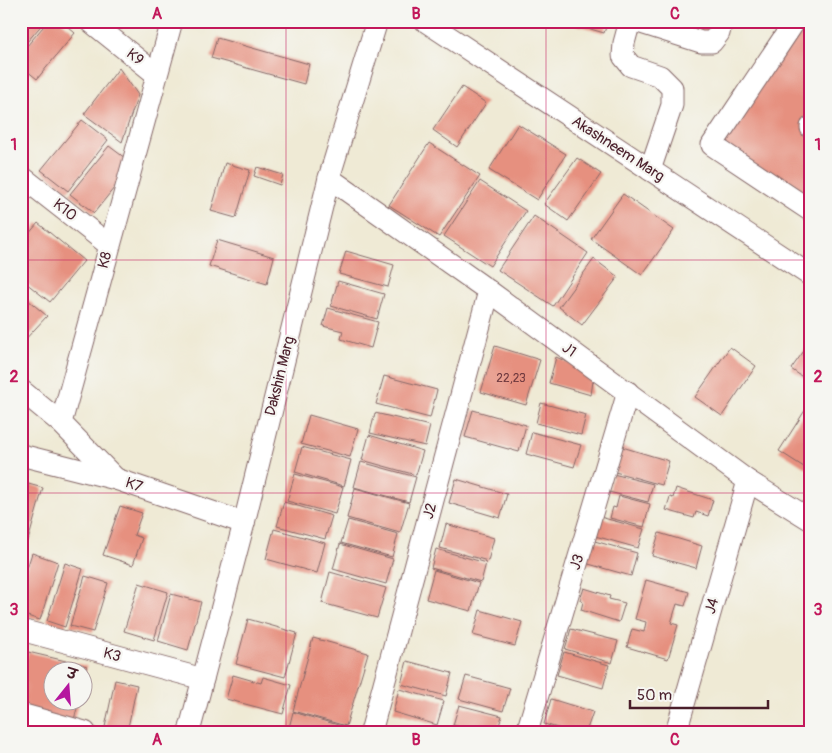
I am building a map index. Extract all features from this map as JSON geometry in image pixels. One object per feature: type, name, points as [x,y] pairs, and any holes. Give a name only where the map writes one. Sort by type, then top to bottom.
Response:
[{"type":"street","name":"K9","points":[[90,21],[156,74]]},
{"type":"street","name":"K8","points":[[61,423],[172,21]]},
{"type":"street","name":"Dakshin Marg","points":[[189,732],[244,523],[329,178],[377,21]]},
{"type":"street","name":"Akashneem Marg","points":[[425,21],[811,276]]},
{"type":"street","points":[[630,21],[624,43],[623,56],[631,66],[660,76],[672,88],[672,105],[650,170]]},
{"type":"street","points":[[635,21],[700,42],[712,42],[719,33],[722,21]]},
{"type":"street","points":[[795,21],[712,144],[811,211]]},
{"type":"street","name":"K10","points":[[21,176],[109,245]]},
{"type":"street","name":"J1","points":[[329,178],[489,291],[748,481],[811,520]]},
{"type":"street","name":"J2","points":[[371,732],[489,291]]},
{"type":"street","points":[[21,390],[61,423],[116,479]]},
{"type":"street","name":"J3","points":[[527,732],[628,392]]},
{"type":"street","name":"K7","points":[[21,455],[116,479],[244,523]]},
{"type":"street","name":"J4","points":[[676,732],[748,481]]},
{"type":"street","name":"K3","points":[[21,630],[203,680]]},
{"type":"street","points":[[21,714],[85,732]]},
{"type":"building","points":[[21,21],[45,21],[21,49]]},
{"type":"building","points":[[48,21],[61,21],[75,33],[37,79],[21,66],[21,53]]},
{"type":"building","points":[[564,21],[608,21],[604,33]]},
{"type":"building","points":[[662,21],[712,21],[708,35]]},
{"type":"building","points":[[800,21],[811,21],[811,202],[721,143]]},
{"type":"building","points":[[217,38],[309,64],[304,84],[211,58]]},
{"type":"building","points":[[119,68],[138,95],[122,142],[84,114]]},
{"type":"building","points":[[462,87],[486,103],[457,147],[433,130]]},
{"type":"building","points":[[82,120],[108,140],[68,191],[41,170]]},
{"type":"building","points":[[518,124],[566,154],[537,200],[489,170]]},
{"type":"building","points":[[429,143],[480,176],[439,237],[389,205]]},
{"type":"building","points":[[109,146],[125,158],[118,183],[94,213],[70,194]]},
{"type":"building","points":[[577,158],[601,174],[568,221],[544,204]]},
{"type":"building","points":[[225,163],[250,170],[236,218],[211,211]]},
{"type":"building","points":[[257,167],[283,175],[280,185],[254,176]]},
{"type":"building","points":[[480,181],[526,211],[490,266],[444,236]]},
{"type":"building","points":[[623,194],[674,230],[642,275],[591,239]]},
{"type":"building","points":[[534,216],[588,253],[553,306],[498,270]]},
{"type":"building","points":[[38,223],[84,261],[50,302],[21,279],[21,243]]},
{"type":"building","points":[[217,240],[274,257],[267,284],[209,266]]},
{"type":"building","points":[[346,251],[394,265],[388,287],[339,274]]},
{"type":"building","points":[[594,259],[618,277],[582,325],[559,307]]},
{"type":"building","points":[[338,281],[384,294],[377,319],[331,306]]},
{"type":"building","points":[[21,294],[47,316],[21,344]]},
{"type":"building","points":[[328,308],[378,322],[371,348],[341,339],[343,331],[323,326]]},
{"type":"building","points":[[811,341],[811,383],[791,369]]},
{"type":"building","points":[[495,346],[540,360],[526,405],[481,392]]},
{"type":"building","points":[[730,347],[756,366],[722,416],[695,397]]},
{"type":"building","points":[[556,357],[594,374],[591,395],[549,383]]},
{"type":"building","points":[[384,376],[437,390],[430,418],[376,404]]},
{"type":"building","points":[[811,401],[811,463],[807,469],[779,451]]},
{"type":"building","points":[[541,403],[586,415],[581,435],[536,423]]},
{"type":"building","points":[[473,410],[526,425],[519,452],[465,437]]},
{"type":"building","points":[[375,413],[430,426],[425,446],[370,433]]},
{"type":"building","points":[[309,415],[358,429],[350,457],[301,444]]},
{"type":"building","points":[[532,432],[581,445],[574,467],[526,454]]},
{"type":"building","points":[[369,435],[423,451],[416,475],[362,460]]},
{"type":"building","points":[[302,447],[351,460],[344,486],[295,472]]},
{"type":"building","points":[[622,447],[669,461],[662,485],[615,472]]},
{"type":"building","points":[[361,462],[416,477],[409,502],[354,487]]},
{"type":"building","points":[[295,474],[343,487],[335,514],[287,501]]},
{"type":"building","points":[[613,474],[653,484],[648,502],[609,492]]},
{"type":"building","points":[[456,479],[507,494],[500,518],[449,503]]},
{"type":"building","points":[[21,482],[43,488],[28,541],[21,539]]},
{"type":"building","points":[[355,488],[409,503],[400,533],[347,518]]},
{"type":"building","points":[[676,488],[713,500],[708,516],[696,512],[694,518],[666,510],[670,497],[673,498]]},
{"type":"building","points":[[619,496],[650,504],[644,527],[610,518],[613,507],[616,508]]},
{"type":"building","points":[[284,502],[332,516],[325,539],[277,526]]},
{"type":"building","points":[[120,506],[142,513],[134,535],[142,538],[133,565],[103,555]]},
{"type":"building","points":[[600,517],[644,529],[638,548],[595,536]]},
{"type":"building","points":[[348,520],[398,534],[392,557],[341,543]]},
{"type":"building","points":[[446,524],[494,538],[488,561],[440,548]]},
{"type":"building","points":[[274,529],[325,543],[317,573],[266,559]]},
{"type":"building","points":[[659,533],[702,546],[696,568],[652,556]]},
{"type":"building","points":[[591,540],[637,553],[631,576],[585,563]]},
{"type":"building","points":[[340,544],[393,559],[386,584],[333,569]]},
{"type":"building","points":[[436,549],[486,563],[481,582],[431,568]]},
{"type":"building","points":[[32,553],[58,562],[40,620],[21,614],[21,587]]},
{"type":"building","points":[[65,563],[83,569],[65,627],[47,621]]},
{"type":"building","points":[[434,570],[479,583],[471,611],[426,599]]},
{"type":"building","points":[[330,572],[386,588],[377,618],[322,603]]},
{"type":"building","points":[[85,576],[108,583],[93,632],[70,626]]},
{"type":"building","points":[[646,580],[689,592],[685,606],[677,604],[671,623],[678,625],[668,659],[627,647],[632,629],[644,632],[646,622],[635,619]]},
{"type":"building","points":[[139,583],[168,592],[154,640],[124,631]]},
{"type":"building","points":[[584,588],[610,596],[609,599],[625,603],[619,622],[581,610],[583,602],[580,600]]},
{"type":"building","points":[[171,594],[201,602],[188,650],[158,641]]},
{"type":"building","points":[[480,610],[522,622],[515,646],[473,635]]},
{"type":"building","points":[[248,619],[297,633],[285,677],[236,664]]},
{"type":"building","points":[[571,629],[618,641],[612,663],[565,649]]},
{"type":"building","points":[[313,638],[368,653],[346,726],[293,711]]},
{"type":"building","points":[[28,652],[62,660],[42,660],[42,710],[76,710],[73,724],[21,711],[21,680]]},
{"type":"building","points":[[564,652],[609,665],[603,688],[557,675]]},
{"type":"building","points":[[407,661],[452,673],[446,696],[401,684]]},
{"type":"building","points":[[233,675],[261,683],[263,677],[291,685],[283,714],[226,699]]},
{"type":"building","points":[[466,676],[510,688],[503,711],[459,699]]},
{"type":"building","points":[[115,680],[137,685],[127,732],[104,732]]},
{"type":"building","points":[[399,689],[444,701],[437,725],[393,712]]},
{"type":"building","points":[[551,699],[593,712],[586,732],[571,732],[544,724]]},
{"type":"building","points":[[459,705],[502,716],[497,732],[477,732],[453,725]]},
{"type":"building","points":[[293,712],[345,727],[344,732],[288,732]]},
{"type":"building","points":[[21,719],[59,732],[21,732]]}]
